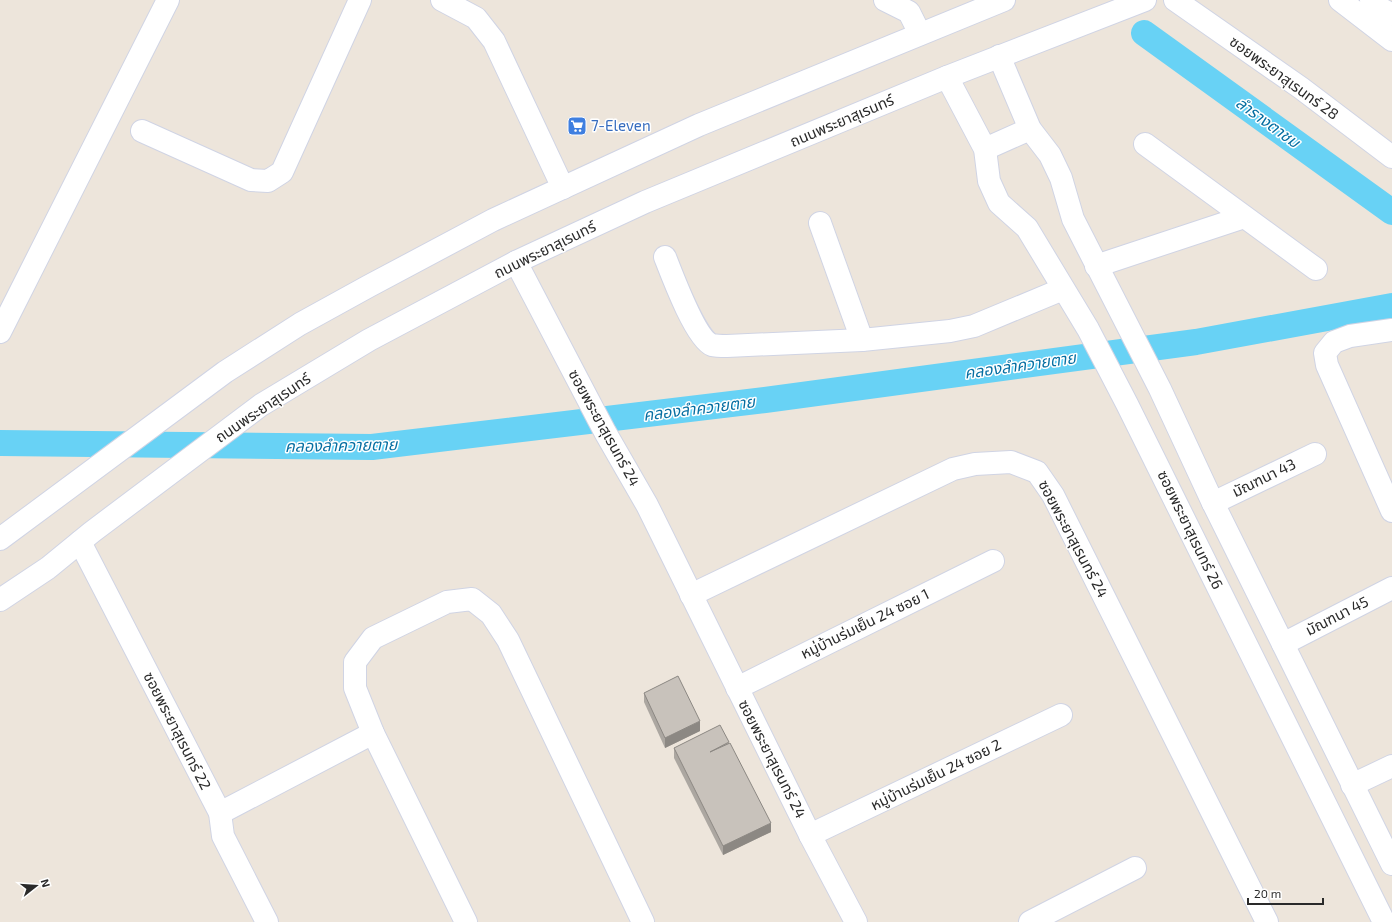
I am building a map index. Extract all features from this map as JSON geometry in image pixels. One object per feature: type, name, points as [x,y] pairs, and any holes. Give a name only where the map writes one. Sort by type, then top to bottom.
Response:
[{"type":"street","points":[[0,332],[168,0]]},
{"type":"street","points":[[142,132],[251,180],[268,181],[282,172],[360,0]]},
{"type":"street","points":[[442,0],[476,18],[494,42],[563,188]]},
{"type":"street","points":[[885,0],[909,12],[920,34]]},
{"type":"street","points":[[0,539],[60,496],[225,372],[300,324],[376,282],[493,220],[699,125],[1004,0]]},
{"type":"street","name":"ถนนพระยาสุเรนทร์","points":[[0,600],[48,568],[86,537],[261,405],[369,340],[516,262],[645,202],[947,77],[1145,0]]},
{"type":"street","name":"ซอยพระยาสุเรนทร์ 28","points":[[1175,0],[1300,88],[1392,157]]},
{"type":"street","points":[[1340,0],[1392,40]]},
{"type":"street","points":[[1371,0],[1378,7],[1392,15]]},
{"type":"street","points":[[999,56],[1030,129],[1050,155],[1056,166],[1073,219],[1160,389],[1213,503],[1392,864]]},
{"type":"street","name":"ซอยพระยาสุเรนทร์ 26","points":[[947,77],[985,149],[989,181],[999,203],[1028,228],[1088,329],[1127,404],[1384,922]]},
{"type":"street","points":[[985,149],[1030,129]]},
{"type":"street","points":[[1146,144],[1316,269]]},
{"type":"street","points":[[1096,266],[1244,217]]},
{"type":"street","points":[[820,223],[862,340]]},
{"type":"street","points":[[665,257],[696,328],[703,339],[712,345],[727,346],[862,340],[950,331],[974,326],[1063,289]]},
{"type":"street","name":"ซอยพระยาสุเรนทร์ 24","points":[[516,262],[605,432],[647,505],[810,835],[856,922]]},
{"type":"street","points":[[1392,330],[1350,336],[1334,342],[1325,353],[1327,365],[1392,511]]},
{"type":"street","name":"มัณฑนา 43","points":[[1213,503],[1315,454]]},
{"type":"street","name":"ซอยพระยาสุเรนทร์ 24","points":[[691,595],[953,469],[975,464],[1011,462],[1037,472],[1053,495],[1267,922]]},
{"type":"street","name":"ซอยพระยาสุเรนทร์ 22","points":[[86,537],[220,813],[223,836],[267,922]]},
{"type":"street","name":"หมู่บ้านร่มเย็น 24 ซอย 1","points":[[737,688],[993,561]]},
{"type":"street","name":"มัณฑนา 45","points":[[1283,644],[1392,588]]},
{"type":"street","points":[[466,922],[373,733],[355,688],[355,662],[373,638],[447,602],[472,598],[491,614],[508,640],[643,922]]},
{"type":"street","points":[[1234,620],[1262,600]]},
{"type":"street","name":"หมู่บ้านร่มเย็น 24 ซอย 2","points":[[810,835],[1061,715]]},
{"type":"street","points":[[220,813],[373,733]]},
{"type":"street","points":[[1352,785],[1392,766]]},
{"type":"street","points":[[1030,922],[1135,868]]},
{"type":"building","points":[[678,676],[700,721],[665,738],[644,693]]},
{"type":"building","points":[[720,725],[729,742],[710,752],[730,743],[771,823],[723,846],[674,748]]},
{"type":"waterway","name":"ลำรางตาชม","points":[[1144,33],[1392,212]]},
{"type":"waterway","name":"คลองลำควายตาย","points":[[0,443],[372,447],[765,400],[1196,342],[1392,306]]},
{"type":"place","name":"7-Eleven","points":[[577,126]]}]
